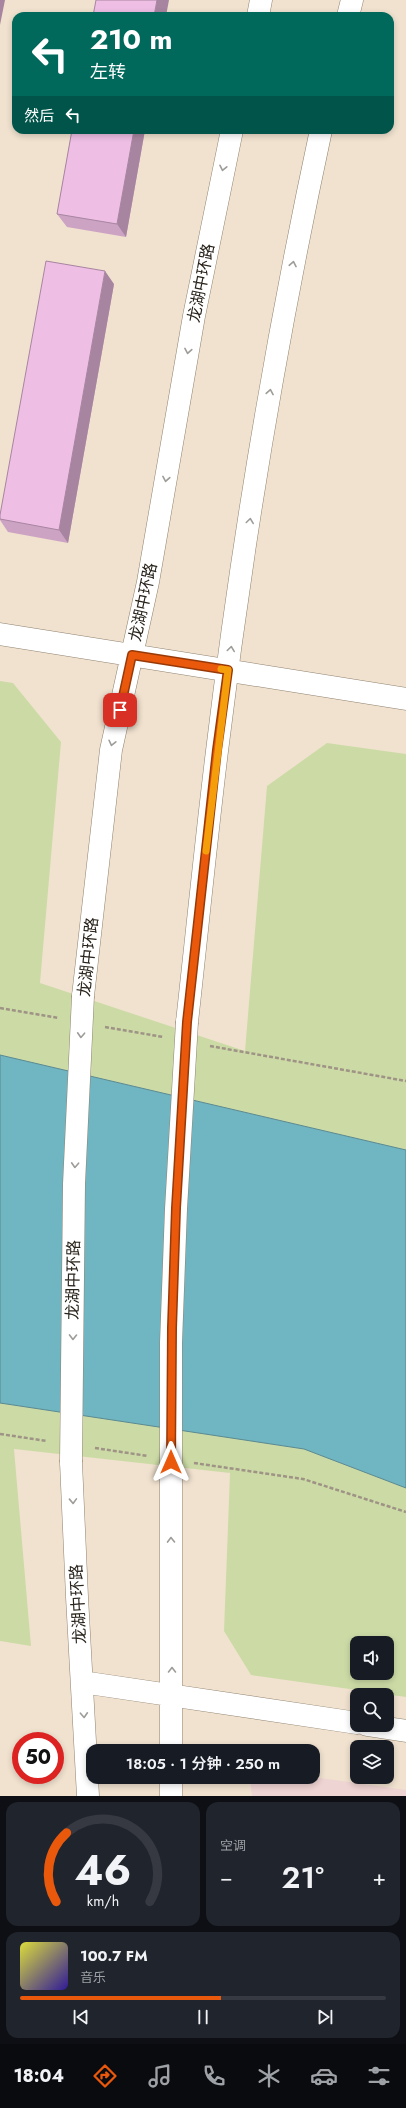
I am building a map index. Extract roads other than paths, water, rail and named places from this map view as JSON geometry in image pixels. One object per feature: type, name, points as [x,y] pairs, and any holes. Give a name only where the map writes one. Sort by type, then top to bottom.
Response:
[{"type":"main road","points":[[259,12],[261,0]]},
{"type":"main road","points":[[349,12],[352,0]]},
{"type":"main road","name":"龙湖中环路","points":[[88,1796],[71,1462],[74,1184],[83,996],[111,750],[148,582],[196,308],[231,134]]},
{"type":"main road","points":[[171,1744],[171,1343],[176,1208],[187,1022],[217,750],[257,469],[280,332],[320,134]]},
{"type":"main road","points":[[0,634],[406,699]]},
{"type":"main road","points":[[82,1682],[350,1723]]},
{"type":"main road","points":[[394,1729],[406,1731]]},
{"type":"main road","points":[[171,1784],[171,1796]]},
{"type":"water","points":[[0,1055],[406,1150],[406,1488],[304,1449],[0,1403]]}]
